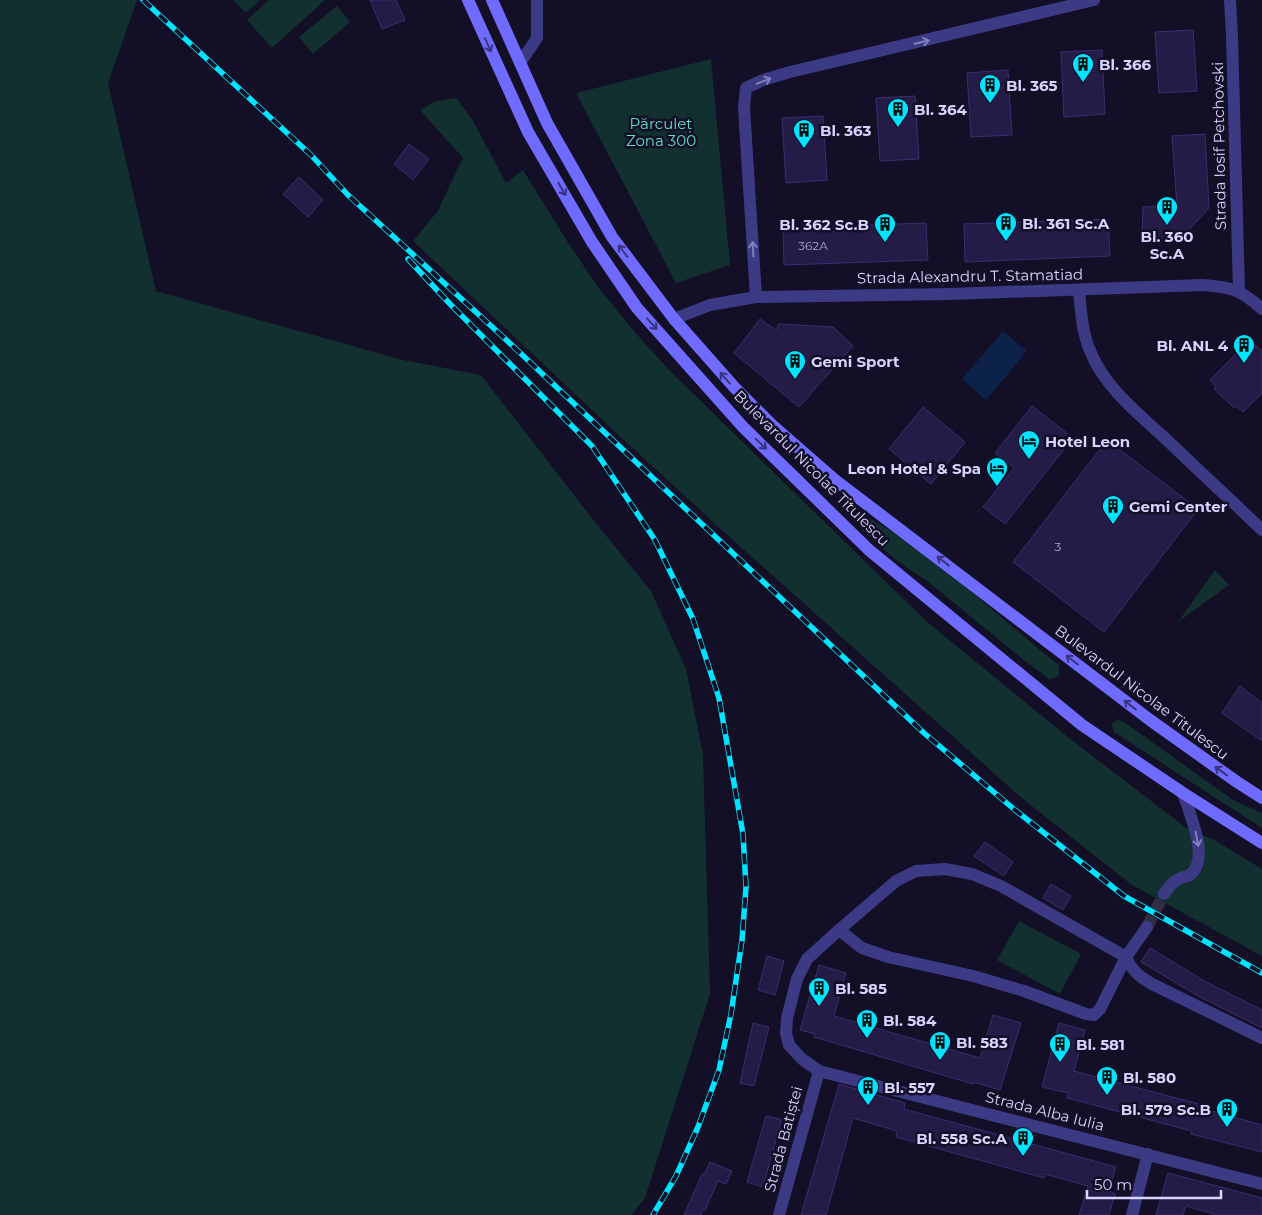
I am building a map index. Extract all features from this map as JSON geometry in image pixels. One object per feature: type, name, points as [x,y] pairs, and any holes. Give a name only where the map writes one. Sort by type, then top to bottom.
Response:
[{"type":"main road","name":"Bulevardul Nicolae Titulescu","points":[[468,0],[528,132],[592,242],[638,308],[743,427],[868,550],[1082,725],[1262,843]]},
{"type":"main road","name":"Bulevardul Nicolae Titulescu","points":[[492,0],[547,123],[612,237],[674,319],[735,388],[772,425],[835,480],[1150,720],[1262,798]]},
{"type":"street","points":[[520,63],[537,38],[537,0]]},
{"type":"street","points":[[756,297],[744,108],[746,88],[790,72],[1094,0]]},
{"type":"street","name":"Strada Iosif Petchovski","points":[[1230,0],[1239,291]]},
{"type":"street","name":"Strada Alexandru T. Stamatiad","points":[[674,319],[710,305],[756,297],[1079,290],[1203,285],[1223,286],[1239,291],[1262,309]]},
{"type":"street","points":[[1079,290],[1085,338],[1092,355],[1105,377],[1126,402],[1262,530]]},
{"type":"street","points":[[1164,894],[1172,884],[1193,872],[1199,854],[1198,838],[1183,793]]},
{"type":"street","points":[[819,1071],[802,1059],[789,1045],[786,1033],[787,1018],[797,979],[807,959],[896,881],[916,871],[945,869],[972,874],[1001,886],[1126,957],[1138,976],[1262,1038]]},
{"type":"street","points":[[839,930],[862,948],[888,957],[973,976],[1024,991],[1086,1014],[1094,1015],[1100,1009],[1126,957],[1148,927]]},
{"type":"street","name":"Strada Alba Iulia","points":[[819,1071],[1262,1184]]},
{"type":"street","name":"Strada Batiștei","points":[[779,1215],[819,1071]]},
{"type":"street","points":[[1132,1215],[1148,1154]]},
{"type":"green space","points":[[0,0],[137,0],[108,83],[156,291],[403,360],[481,375],[651,591],[686,669],[703,755],[710,994],[645,1198],[631,1215],[0,1215]]},
{"type":"green space","points":[[233,0],[260,0],[246,13]]},
{"type":"green space","points":[[269,0],[325,0],[272,48],[247,20]]},
{"type":"green space","points":[[337,6],[350,22],[313,54],[299,37]]},
{"type":"green space","name":"Părculeț Zona 300","points":[[711,59],[730,265],[676,283],[576,93]]},
{"type":"green space","points":[[456,98],[472,119],[506,183],[523,170],[598,287],[639,337],[671,372],[927,622],[1069,738],[1185,827],[1216,841],[1262,869],[1262,956],[1132,885],[1024,800],[734,541],[413,241],[437,212],[463,158],[420,110],[436,101]]},
{"type":"green space","points":[[869,518],[919,551],[967,588],[1059,665],[1059,675],[1049,679],[931,584],[896,560],[862,530],[861,521]]},
{"type":"green space","points":[[1215,570],[1229,585],[1178,622]]},
{"type":"green space","points":[[1118,720],[1124,722],[1233,800],[1262,813],[1262,828],[1114,732],[1111,724]]},
{"type":"green space","points":[[1019,921],[1081,954],[1060,994],[997,960]]},
{"type":"water","points":[[1003,331],[1027,351],[986,400],[962,379]]},
{"type":"building","points":[[370,0],[396,0],[405,20],[382,29]]},
{"type":"building","points":[[1193,30],[1197,91],[1159,93],[1155,32]]},
{"type":"building","name":"Bl. 366","points":[[1102,50],[1105,114],[1064,117],[1061,52]]},
{"type":"building","name":"Bl. 365","points":[[1008,70],[1012,135],[971,137],[967,73]]},
{"type":"building","name":"Bl. 364","points":[[915,96],[919,159],[880,161],[876,98]]},
{"type":"building","name":"Bl. 363","points":[[823,116],[827,180],[786,183],[782,118]]},
{"type":"building","points":[[1205,134],[1209,208],[1181,238],[1142,239],[1143,207],[1177,206],[1172,136]]},
{"type":"building","points":[[409,144],[429,159],[413,180],[394,164]]},
{"type":"building","points":[[299,177],[323,200],[308,217],[283,194]]},
{"type":"building","points":[[1108,219],[1110,256],[965,262],[964,224]]},
{"type":"building","points":[[926,223],[928,260],[784,265],[783,228]]},
{"type":"building","name":"Gemi Sport","points":[[760,319],[776,330],[779,324],[833,327],[853,346],[799,407],[734,353]]},
{"type":"building","name":"Bl. ANL 4","points":[[1250,340],[1262,351],[1262,393],[1243,412],[1236,406],[1234,408],[1214,389],[1216,387],[1210,380]]},
{"type":"building","name":"Hotel Leon","points":[[1032,406],[1073,438],[1005,524],[983,507],[1014,468],[995,453]]},
{"type":"building","points":[[923,407],[965,442],[931,484],[889,449]]},
{"type":"building","name":"Gemi Center","points":[[1107,440],[1198,509],[1104,632],[1013,562]]},
{"type":"building","points":[[1240,686],[1262,703],[1262,741],[1222,713]]},
{"type":"building","points":[[985,842],[1013,862],[1004,876],[974,856]]},
{"type":"building","points":[[1051,884],[1071,896],[1063,910],[1043,898]]},
{"type":"building","points":[[1150,948],[1206,982],[1262,1010],[1262,1028],[1198,996],[1141,962]]},
{"type":"building","points":[[767,956],[784,961],[775,995],[758,990]]},
{"type":"building","points":[[819,965],[846,973],[834,1016],[980,1058],[993,1015],[1021,1023],[1000,1090],[973,1082],[973,1084],[814,1037],[815,1034],[800,1030]]},
{"type":"building","points":[[753,1023],[769,1027],[754,1086],[740,1083]]},
{"type":"building","points":[[1059,1023],[1085,1030],[1074,1071],[1199,1104],[1198,1107],[1262,1125],[1262,1152],[1191,1134],[1192,1131],[1067,1098],[1068,1093],[1042,1087]]},
{"type":"building","points":[[839,1084],[905,1103],[904,1109],[1116,1167],[1109,1191],[1115,1194],[1109,1215],[1079,1215],[1088,1186],[1045,1174],[1044,1178],[896,1137],[897,1131],[853,1118],[826,1215],[801,1215]]},
{"type":"building","points":[[766,1116],[780,1119],[781,1121],[763,1187],[747,1182]]},
{"type":"building","points":[[710,1162],[732,1171],[726,1184],[718,1181],[701,1215],[684,1215],[702,1174],[704,1175]]},
{"type":"building","points":[[1168,1173],[1262,1198],[1262,1215],[1217,1215],[1186,1206],[1183,1215],[1156,1215]]},
{"type":"tunnel","points":[[1147,927],[1164,894]]},
{"type":"railway","points":[[143,0],[311,155],[348,195],[501,335],[924,733],[1015,810],[1124,896],[1262,973]]},
{"type":"railway","points":[[408,259],[450,304],[592,446],[655,540],[693,619],[719,698],[743,834],[746,887],[742,940],[731,1014],[719,1070],[698,1127],[676,1176],[653,1215]]},
{"type":"place","name":"Bl. 366","points":[[1083,83]]},
{"type":"place","name":"Bl. 365","points":[[990,104]]},
{"type":"place","name":"Bl. 364","points":[[898,128]]},
{"type":"place","name":"Bl. 363","points":[[804,149]]},
{"type":"place","name":"Bl. 360 Sc.A","points":[[1167,226]]},
{"type":"place","name":"Bl. 361 Sc.A","points":[[1006,242]]},
{"type":"place","name":"Bl. 362 Sc.B","points":[[885,243]]},
{"type":"place","name":"Bl. ANL 4","points":[[1244,364]]},
{"type":"place","name":"Gemi Sport","points":[[795,380]]},
{"type":"place","name":"Hotel Leon","points":[[1029,460]]},
{"type":"place","name":"Leon Hotel & Spa","points":[[997,487]]},
{"type":"place","name":"Gemi Center","points":[[1113,525]]},
{"type":"place","name":"Bl. 585","points":[[819,1007]]},
{"type":"place","name":"Bl. 584","points":[[867,1039]]},
{"type":"place","name":"Bl. 583","points":[[940,1061]]},
{"type":"place","name":"Bl. 581","points":[[1060,1063]]},
{"type":"place","name":"Bl. 580","points":[[1107,1096]]},
{"type":"place","name":"Bl. 557","points":[[868,1106]]},
{"type":"place","name":"Bl. 579 Sc.B","points":[[1227,1128]]},
{"type":"place","name":"Bl. 558 Sc.A","points":[[1023,1157]]}]
